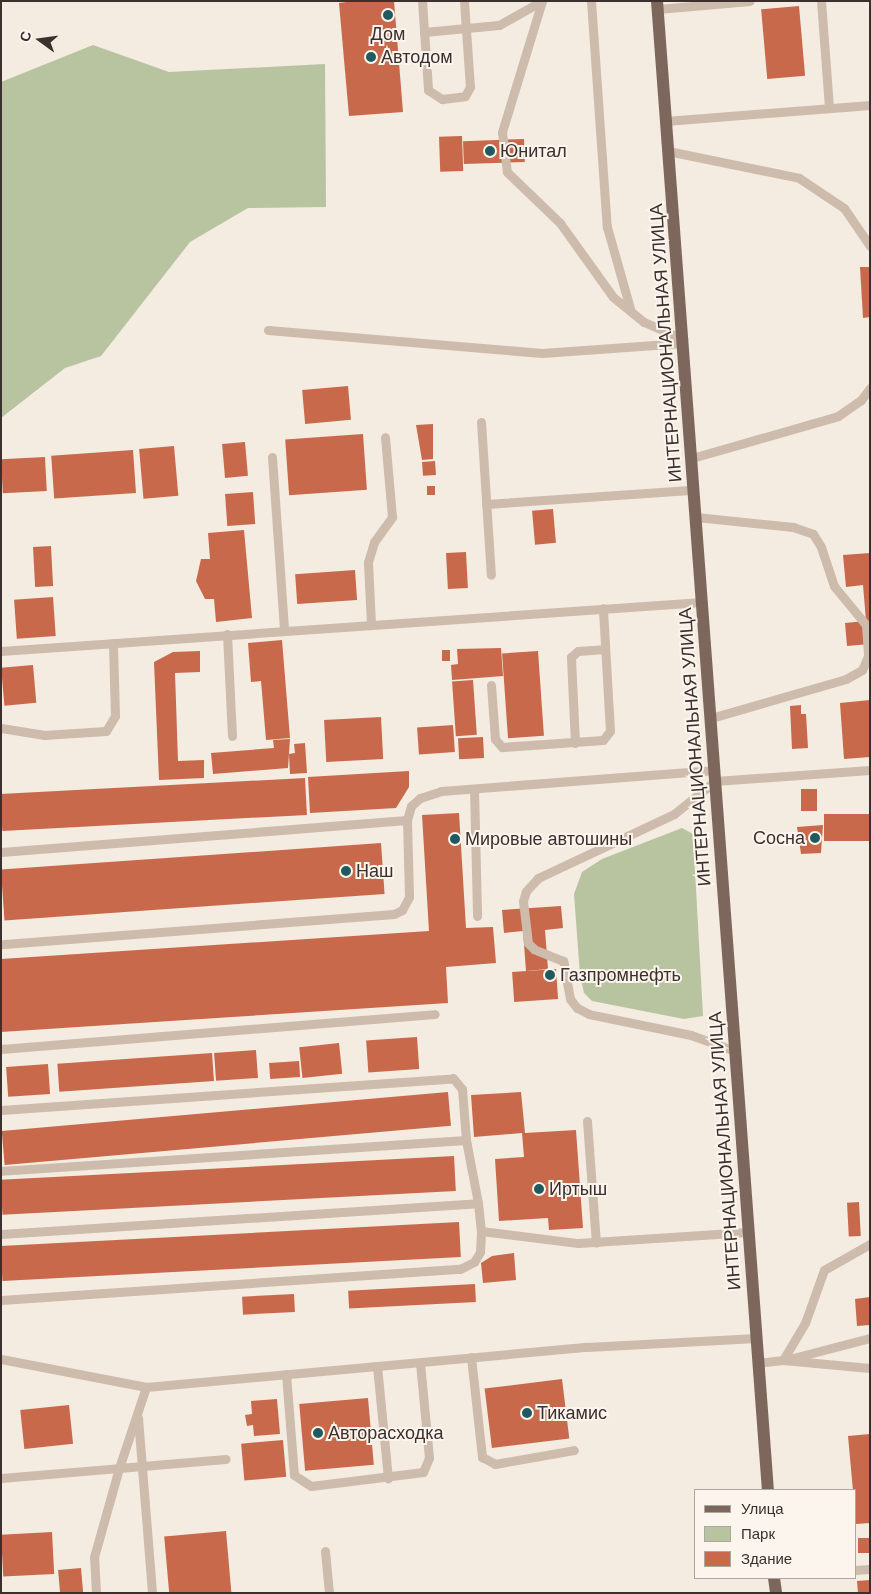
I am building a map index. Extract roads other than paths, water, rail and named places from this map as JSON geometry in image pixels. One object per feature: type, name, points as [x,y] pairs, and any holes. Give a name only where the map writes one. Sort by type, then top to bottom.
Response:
[{"type":"main road","name":"ИНТЕРНАЦИОНАЛЬНАЯ УЛИЦА","points":[[658,5],[768,1489]]},
{"type":"main road","points":[[774,1579],[776,1593]]},
{"type":"lane","points":[[422,1],[428,90],[436,99],[460,98],[470,86],[464,1]]},
{"type":"lane","points":[[424,32],[499,26],[542,1]]},
{"type":"lane","points":[[542,1],[503,126],[503,160],[507,172],[560,224],[613,297],[632,314],[683,341]]},
{"type":"lane","points":[[591,1],[608,227],[632,314]]},
{"type":"lane","points":[[658,5],[750,1]]},
{"type":"lane","points":[[820,1],[830,108]]},
{"type":"lane","points":[[666,121],[870,105]]},
{"type":"lane","points":[[668,151],[799,178],[844,208],[870,246]]},
{"type":"lane","points":[[268,330],[542,354],[683,341]]},
{"type":"lane","points":[[692,458],[838,416],[861,400],[870,388]]},
{"type":"lane","points":[[481,422],[491,574]]},
{"type":"lane","points":[[371,624],[368,562],[374,542],[392,518],[385,437]]},
{"type":"lane","points":[[272,457],[284,630]]},
{"type":"lane","points":[[486,504],[694,490]]},
{"type":"lane","points":[[696,517],[793,527],[813,534],[822,547],[834,586],[866,624],[868,656],[862,670],[846,679],[711,718]]},
{"type":"lane","points":[[1,651],[702,602]]},
{"type":"lane","points":[[491,685],[497,744],[509,748],[603,740],[610,731],[602,608]]},
{"type":"lane","points":[[227,634],[232,736]]},
{"type":"lane","points":[[1,728],[44,735],[106,731],[115,716],[113,642]]},
{"type":"lane","points":[[575,743],[571,658],[578,651],[605,649]]},
{"type":"lane","points":[[1,944],[394,914],[402,910],[409,896],[407,820],[411,806],[428,794],[474,789],[870,770]]},
{"type":"lane","points":[[715,776],[674,814],[538,878],[524,901],[528,943],[534,949],[563,961],[570,999],[578,1008],[589,1014],[691,1035],[735,1051]]},
{"type":"lane","points":[[474,789],[477,916]]},
{"type":"lane","points":[[1,852],[407,820]]},
{"type":"lane","points":[[1,1049],[435,1014]]},
{"type":"lane","points":[[1,1110],[453,1078],[462,1089],[466,1140],[478,1203],[481,1231],[480,1252],[474,1262],[460,1269],[1,1300]]},
{"type":"lane","points":[[587,1121],[596,1242]]},
{"type":"lane","points":[[1,1171],[466,1140]]},
{"type":"lane","points":[[1,1234],[478,1203]]},
{"type":"lane","points":[[481,1231],[550,1242],[596,1242],[748,1232]]},
{"type":"lane","points":[[783,1360],[805,1323],[824,1270],[870,1244]]},
{"type":"lane","points":[[1,1360],[146,1387],[420,1362],[757,1338]]},
{"type":"lane","points":[[758,1363],[783,1360],[870,1338]]},
{"type":"lane","points":[[471,1358],[482,1457],[495,1464],[574,1450]]},
{"type":"lane","points":[[783,1360],[870,1368]]},
{"type":"lane","points":[[286,1374],[294,1475],[298,1480],[311,1486],[416,1475],[426,1466],[420,1362]]},
{"type":"lane","points":[[378,1366],[388,1478]]},
{"type":"lane","points":[[96,1593],[94,1557],[119,1468],[146,1387]]},
{"type":"lane","points":[[137,1413],[152,1593]]},
{"type":"lane","points":[[1,1478],[226,1459]]},
{"type":"lane","points":[[325,1551],[329,1593]]},
{"type":"lane","points":[[856,1570],[870,1569]]},
{"type":"place","name":"Дом","points":[[388,15]]},
{"type":"place","name":"Автодом","points":[[371,57]]},
{"type":"place","name":"Юнитал","points":[[490,151]]},
{"type":"place","name":"Сосна","points":[[815,838]]},
{"type":"place","name":"Мировые автошины","points":[[455,839]]},
{"type":"place","name":"Наш","points":[[346,871]]},
{"type":"place","name":"Газпромнефть","points":[[550,975]]},
{"type":"place","name":"Иртыш","points":[[539,1189]]},
{"type":"place","name":"Тикамис","points":[[527,1413]]},
{"type":"place","name":"Авторасходка","points":[[318,1433]]}]
